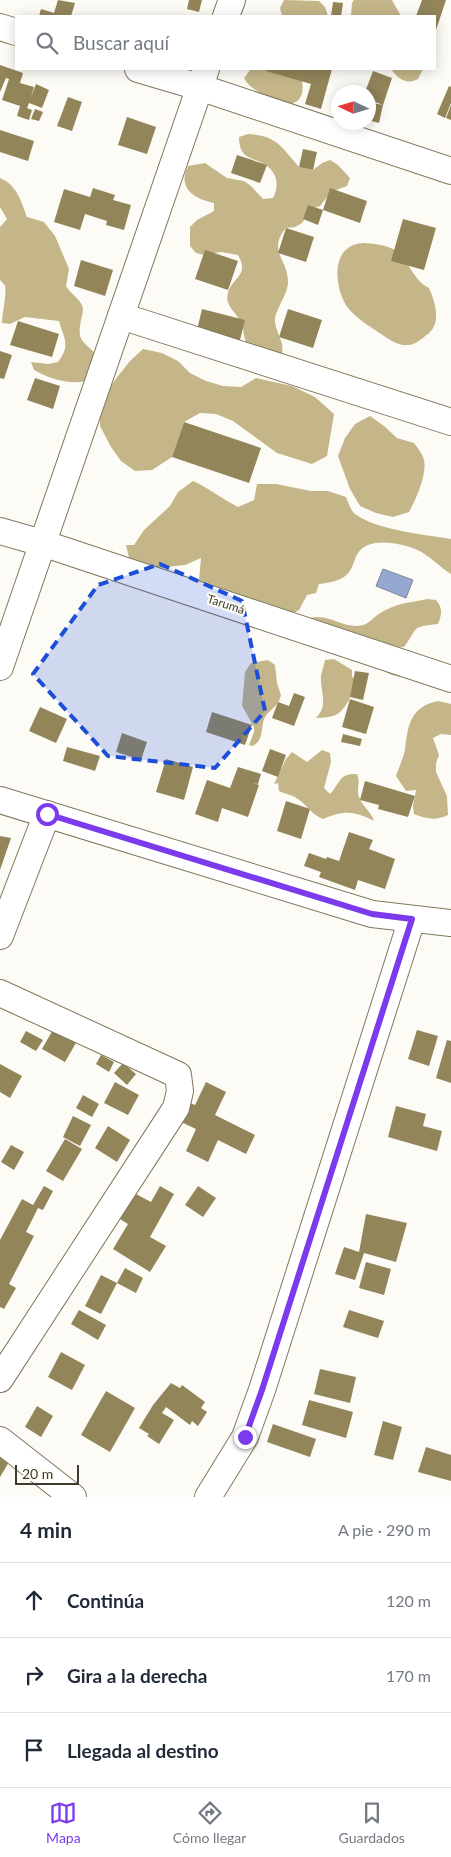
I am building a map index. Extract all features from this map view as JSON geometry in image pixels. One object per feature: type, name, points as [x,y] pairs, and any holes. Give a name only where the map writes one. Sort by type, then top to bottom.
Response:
[{"type":"street","points":[[226,15],[232,0]]},
{"type":"street","points":[[0,27],[15,32]]},
{"type":"street","points":[[145,70],[203,78],[451,171]]},
{"type":"street","points":[[0,667],[203,78]]},
{"type":"street","points":[[121,316],[451,422]]},
{"type":"street","name":"Tarumá","points":[[0,531],[42,543],[451,679]]},
{"type":"street","points":[[0,800],[372,914],[451,923]]},
{"type":"street","points":[[0,936],[47,814]]},
{"type":"street","points":[[208,1497],[245,1437],[262,1390],[412,919]]},
{"type":"street","points":[[0,993],[178,1075],[180,1091],[176,1108],[0,1379]]},
{"type":"street","points":[[0,1440],[73,1497]]},
{"type":"highlighted area","points":[[160,564],[242,601],[265,711],[215,768],[108,756],[33,674],[98,585]]},
{"type":"shaded area","points":[[284,0],[319,1],[325,7],[328,15],[282,15],[280,8]]},
{"type":"shaded area","points":[[354,0],[392,0],[400,15],[351,15]]},
{"type":"shaded area","points":[[250,70],[276,70],[302,81],[303,89],[300,98],[290,104],[258,92],[244,78]]},
{"type":"shaded area","points":[[392,70],[422,70],[418,79],[414,81],[406,81],[397,76]]},
{"type":"shaded area","points":[[248,134],[273,140],[283,148],[299,167],[313,170],[330,160],[338,165],[350,178],[347,186],[331,192],[320,206],[311,209],[302,223],[295,227],[286,228],[278,243],[288,282],[286,292],[275,318],[282,346],[281,364],[251,353],[245,341],[242,324],[228,302],[227,298],[230,288],[239,276],[242,268],[238,255],[221,252],[204,255],[196,253],[190,246],[190,227],[197,220],[214,211],[214,203],[200,199],[189,191],[185,180],[188,166],[205,163],[227,178],[244,181],[263,199],[273,198],[277,185],[271,169],[265,164],[245,155],[241,149],[239,137]]},
{"type":"shaded area","points":[[0,178],[14,189],[27,217],[44,222],[55,236],[69,269],[66,286],[83,308],[80,336],[84,343],[96,354],[91,379],[77,382],[62,381],[34,370],[31,362],[48,364],[58,362],[62,356],[65,342],[59,321],[25,317],[10,324],[2,323],[5,285],[0,280],[0,227],[7,219],[0,207]]},
{"type":"shaded area","points":[[366,243],[393,249],[403,258],[418,280],[429,288],[436,312],[435,324],[428,334],[416,343],[411,345],[399,344],[384,336],[360,320],[344,302],[339,286],[339,260],[350,247]]},
{"type":"shaded area","points":[[143,349],[162,353],[178,361],[190,373],[206,381],[223,386],[241,387],[256,378],[292,386],[315,397],[334,414],[327,456],[312,464],[277,453],[233,421],[216,414],[200,413],[184,422],[172,457],[152,470],[135,471],[121,461],[111,447],[100,426],[100,408],[107,391],[130,361]]},
{"type":"shaded area","points":[[370,416],[397,438],[414,443],[423,457],[423,477],[409,512],[393,517],[376,513],[360,506],[350,489],[338,456],[345,438],[355,424]]},
{"type":"shaded area","points":[[193,481],[238,507],[254,500],[257,484],[276,484],[311,491],[328,491],[346,497],[355,514],[365,520],[402,531],[451,539],[451,574],[427,555],[408,547],[389,543],[371,544],[364,547],[358,553],[346,575],[338,580],[319,584],[316,593],[307,595],[299,610],[280,621],[198,591],[201,558],[185,565],[148,569],[130,562],[126,545],[134,545],[144,530],[170,506],[178,492]]},
{"type":"shaded area","points":[[428,599],[436,600],[440,606],[441,614],[438,624],[419,627],[404,647],[394,648],[409,672],[402,677],[386,672],[304,620],[319,617],[359,626],[368,623],[381,612],[395,606]]},
{"type":"shaded area","points":[[334,659],[352,670],[352,676],[356,682],[349,700],[339,713],[316,718],[320,713],[323,703],[321,676],[325,660]]},
{"type":"shaded area","points":[[268,660],[275,665],[277,683],[281,695],[276,705],[265,717],[261,736],[253,746],[249,745],[254,727],[242,706],[245,672],[251,663]]},
{"type":"shaded area","points":[[438,701],[451,704],[451,735],[441,734],[433,738],[439,755],[436,763],[436,772],[447,796],[448,815],[431,819],[414,814],[413,806],[416,790],[406,791],[396,776],[404,753],[407,733],[412,718],[421,708]]},
{"type":"shaded area","points":[[322,750],[330,753],[331,762],[324,788],[330,794],[343,777],[357,774],[359,797],[374,821],[361,815],[349,813],[337,814],[323,819],[301,801],[279,791],[278,783],[274,784],[286,759],[292,752],[307,762]]},
{"type":"water","points":[[383,569],[413,580],[406,598],[376,586]]},
{"type":"building","points":[[58,0],[75,3],[71,15],[39,15],[41,9],[54,13]]},
{"type":"building","points":[[189,0],[202,0],[199,12],[187,9]]},
{"type":"building","points":[[422,0],[446,0],[436,30],[436,15],[416,15]]},
{"type":"building","points":[[333,2],[343,3],[341,15],[331,15]]},
{"type":"building","points":[[0,65],[23,73],[20,83],[34,87],[31,97],[36,84],[49,90],[42,108],[29,103],[27,108],[32,110],[29,120],[17,116],[20,106],[2,100],[9,79],[6,78],[0,92]]},
{"type":"building","points":[[332,70],[321,109],[305,104],[311,84],[266,71]]},
{"type":"building","points":[[373,71],[392,78],[383,105],[376,102],[376,85],[368,85]]},
{"type":"building","points":[[449,86],[451,87],[451,103],[445,118],[437,114]]},
{"type":"building","points":[[68,97],[82,102],[72,131],[57,126]]},
{"type":"building","points":[[376,104],[383,105],[379,123],[376,122]]},
{"type":"building","points":[[451,105],[451,120],[446,118]]},
{"type":"building","points":[[35,109],[43,112],[39,121],[31,119]]},
{"type":"building","points":[[127,117],[156,127],[147,154],[118,145]]},
{"type":"building","points":[[0,130],[34,141],[28,161],[0,152]]},
{"type":"building","points":[[303,149],[317,152],[313,170],[299,167]]},
{"type":"building","points":[[237,155],[267,165],[260,183],[231,173]]},
{"type":"building","points":[[93,188],[115,195],[113,200],[131,205],[124,230],[106,225],[107,221],[85,214],[80,230],[54,222],[64,189],[90,197]]},
{"type":"building","points":[[330,188],[367,201],[360,223],[323,210]]},
{"type":"building","points":[[308,205],[323,210],[318,225],[303,219]]},
{"type":"building","points":[[403,219],[436,228],[424,270],[391,261]]},
{"type":"building","points":[[286,228],[314,237],[306,262],[278,253]]},
{"type":"building","points":[[205,250],[238,261],[228,290],[195,279]]},
{"type":"building","points":[[81,260],[113,270],[105,296],[74,286]]},
{"type":"building","points":[[202,309],[245,320],[240,340],[197,330]]},
{"type":"building","points":[[288,309],[322,320],[313,348],[279,337]]},
{"type":"building","points":[[18,321],[59,334],[52,357],[10,345]]},
{"type":"building","points":[[0,351],[12,355],[4,379],[0,378]]},
{"type":"building","points":[[35,378],[60,386],[53,409],[27,400]]},
{"type":"building","points":[[184,422],[261,448],[249,483],[172,457]]},
{"type":"building","points":[[355,671],[369,673],[363,700],[350,697]]},
{"type":"building","points":[[294,693],[305,697],[294,726],[272,718],[278,702],[289,706]]},
{"type":"building","points":[[350,699],[374,707],[366,734],[342,727]]},
{"type":"building","points":[[40,707],[67,719],[56,743],[29,731]]},
{"type":"building","points":[[212,712],[252,725],[245,745],[206,732]]},
{"type":"building","points":[[122,733],[147,742],[141,760],[116,752]]},
{"type":"building","points":[[343,734],[362,739],[360,746],[341,742]]},
{"type":"building","points":[[67,747],[100,756],[95,771],[63,761]]},
{"type":"building","points":[[270,749],[286,755],[278,777],[262,771]]},
{"type":"building","points":[[166,759],[193,767],[184,800],[156,792]]},
{"type":"building","points":[[238,767],[261,774],[258,784],[253,783],[259,785],[248,817],[222,808],[218,822],[195,814],[207,780],[230,788]]},
{"type":"building","points":[[365,781],[415,796],[408,817],[378,809],[379,805],[360,800]]},
{"type":"building","points":[[286,801],[310,809],[301,839],[277,831]]},
{"type":"building","points":[[349,832],[373,840],[369,849],[395,859],[385,889],[358,880],[355,890],[319,877],[321,872],[304,866],[309,853],[339,861]]},
{"type":"building","points":[[0,836],[11,838],[0,870]]},
{"type":"building","points":[[58,1021],[81,1034],[65,1062],[42,1049]]},
{"type":"building","points":[[417,1030],[438,1036],[429,1066],[408,1059]]},
{"type":"building","points":[[26,1031],[43,1040],[36,1051],[20,1042]]},
{"type":"building","points":[[447,1040],[451,1041],[451,1083],[436,1078]]},
{"type":"building","points":[[101,1055],[114,1062],[109,1072],[96,1064]]},
{"type":"building","points":[[123,1063],[136,1074],[127,1085],[114,1073]]},
{"type":"building","points":[[0,1064],[22,1076],[10,1098],[0,1092]]},
{"type":"building","points":[[115,1082],[139,1095],[128,1115],[104,1103]]},
{"type":"building","points":[[206,1082],[226,1092],[215,1115],[255,1135],[246,1154],[218,1140],[208,1162],[186,1151],[196,1129],[181,1122],[190,1103],[195,1105]]},
{"type":"building","points":[[83,1095],[99,1104],[92,1117],[76,1108]]},
{"type":"building","points":[[396,1106],[426,1114],[423,1126],[442,1131],[437,1151],[388,1137]]},
{"type":"building","points":[[73,1116],[91,1125],[80,1146],[63,1137]]},
{"type":"building","points":[[108,1126],[130,1140],[117,1162],[95,1148]]},
{"type":"building","points":[[65,1139],[82,1149],[63,1181],[46,1171]]},
{"type":"building","points":[[11,1145],[24,1152],[14,1170],[1,1162]]},
{"type":"building","points":[[44,1186],[53,1191],[43,1210],[38,1208],[26,1232],[34,1236],[9,1284],[16,1288],[4,1309],[0,1307],[0,1240],[22,1199],[33,1205]]},
{"type":"building","points":[[160,1186],[174,1194],[150,1237],[166,1246],[150,1272],[113,1249],[128,1224],[120,1219],[134,1193],[151,1202]]},
{"type":"building","points":[[198,1186],[216,1198],[203,1217],[185,1205]]},
{"type":"building","points":[[366,1214],[407,1223],[396,1262],[364,1253],[355,1280],[335,1274],[344,1247],[359,1252]]},
{"type":"building","points":[[366,1262],[391,1269],[384,1295],[359,1288]]},
{"type":"building","points":[[125,1268],[143,1278],[136,1293],[117,1283]]},
{"type":"building","points":[[101,1275],[117,1283],[101,1314],[85,1306]]},
{"type":"building","points":[[79,1310],[106,1325],[98,1340],[71,1324]]},
{"type":"building","points":[[349,1310],[384,1321],[378,1338],[343,1327]]},
{"type":"building","points":[[61,1352],[85,1365],[72,1390],[48,1377]]},
{"type":"building","points":[[320,1369],[356,1377],[350,1403],[314,1394]]},
{"type":"building","points":[[171,1383],[180,1388],[182,1385],[205,1402],[201,1408],[207,1412],[198,1426],[192,1421],[190,1425],[166,1407],[162,1413],[174,1420],[159,1444],[147,1436],[149,1434],[139,1428],[153,1405]]},
{"type":"building","points":[[106,1391],[135,1408],[110,1452],[81,1435]]},
{"type":"building","points":[[309,1400],[353,1412],[346,1438],[302,1425]]},
{"type":"building","points":[[37,1406],[53,1416],[41,1437],[25,1427]]},
{"type":"building","points":[[383,1421],[402,1427],[393,1460],[374,1455]]},
{"type":"building","points":[[273,1424],[316,1439],[310,1457],[267,1442]]},
{"type":"building","points":[[426,1447],[451,1455],[451,1481],[418,1472]]},
{"type":"building","points":[[0,1457],[9,1462],[0,1477]]},
{"type":"route","points":[[47,814],[372,914],[412,919],[262,1390],[245,1437]]}]
